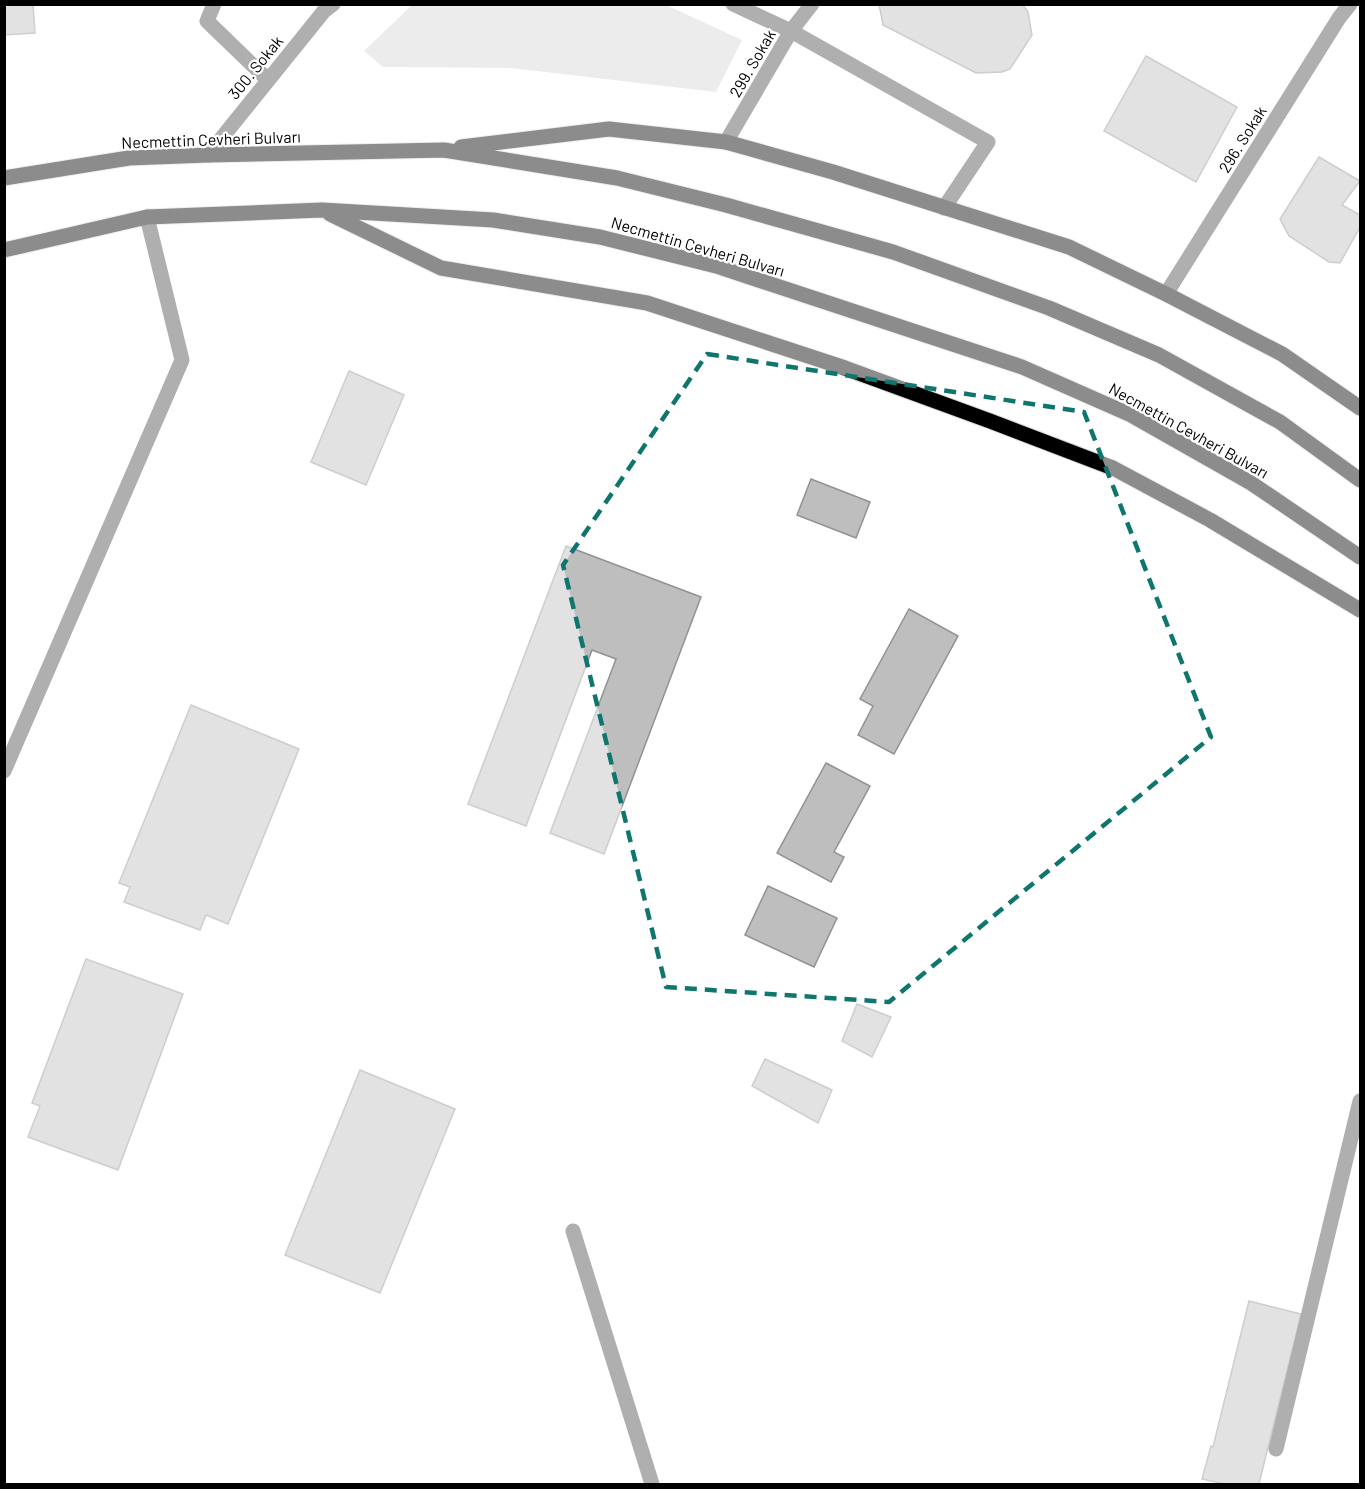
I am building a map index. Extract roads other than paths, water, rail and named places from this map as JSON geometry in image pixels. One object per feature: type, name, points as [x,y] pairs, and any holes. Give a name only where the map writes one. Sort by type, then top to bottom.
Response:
[{"type":"main road","points":[[444,150],[609,129],[726,142],[833,172],[1069,247],[1282,354],[1360,408]]},
{"type":"main road","name":"Necmettin Cevheri Bulvarı","points":[[4,178],[129,158],[444,150],[617,178],[726,205],[893,252],[1038,304],[1159,355],[1280,422],[1360,480]]},
{"type":"main road","points":[[322,210],[441,268],[647,303],[845,368],[1021,432],[1113,468],[1219,526],[1360,610]]},
{"type":"main road","name":"Necmettin Cevheri Bulvarı","points":[[4,250],[147,217],[322,210],[493,220],[600,237],[716,266],[1022,367],[1131,415],[1251,483],[1360,556]]},
{"type":"street","points":[[214,4],[207,21],[268,80]]},
{"type":"street","name":"300. Sokak","points":[[208,155],[324,11],[333,4]]},
{"type":"street","points":[[733,4],[791,31],[988,142],[944,208]]},
{"type":"street","name":"299. Sokak","points":[[726,142],[791,31],[812,4]]},
{"type":"street","name":"296. Sokak","points":[[1166,294],[1350,4]]},
{"type":"street","points":[[4,771],[182,360],[147,217]]},
{"type":"street","points":[[1276,1449],[1360,1101]]},
{"type":"street","points":[[573,1231],[652,1485]]}]
